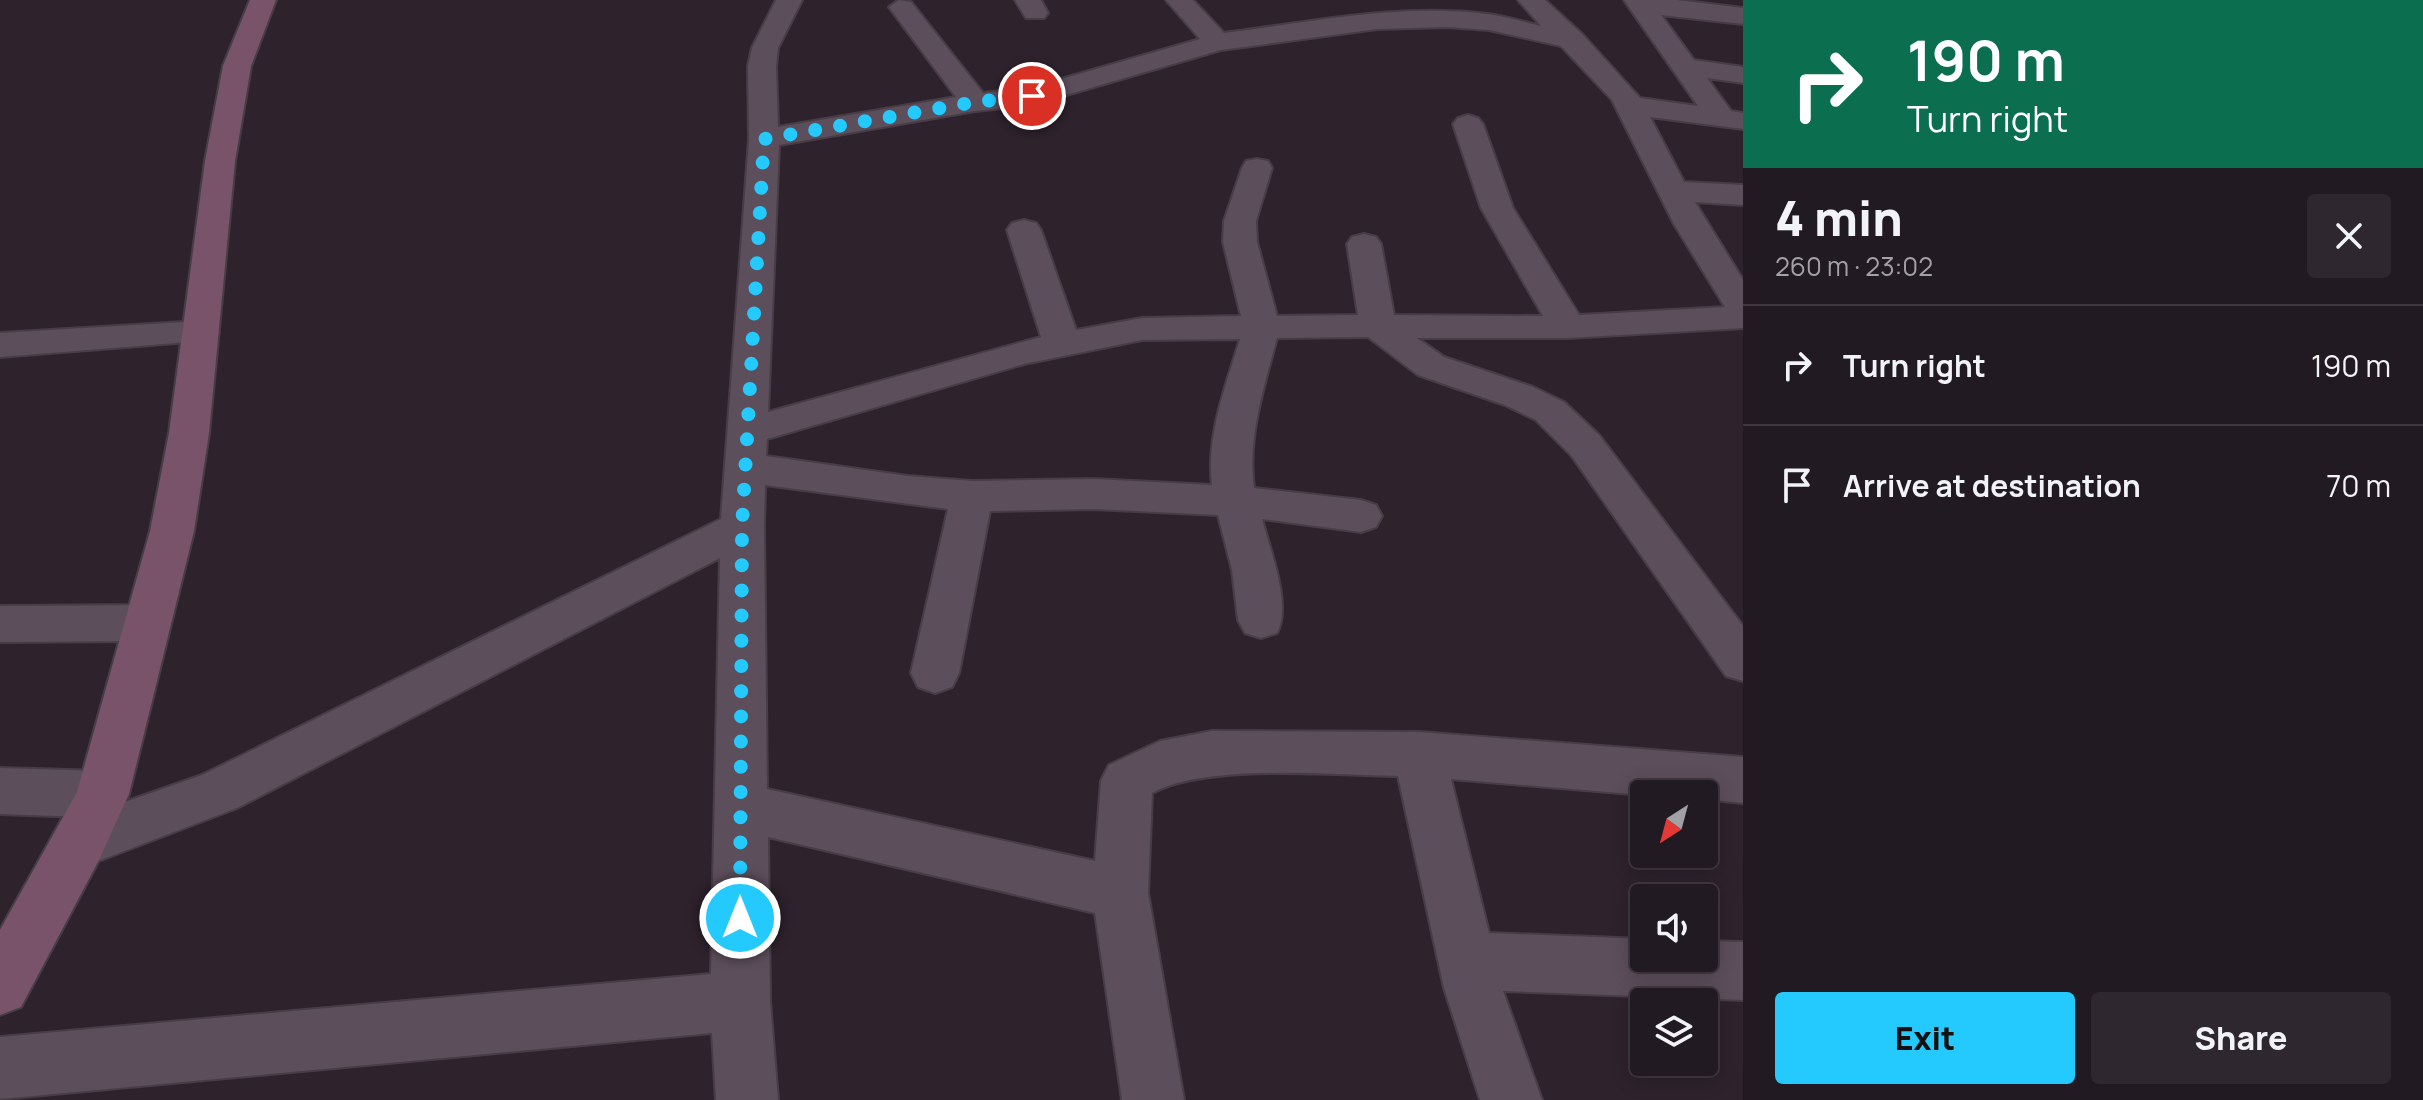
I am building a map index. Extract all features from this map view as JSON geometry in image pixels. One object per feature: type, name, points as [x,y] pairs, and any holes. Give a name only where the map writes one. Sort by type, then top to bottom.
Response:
[{"type":"main road","points":[[0,986],[80,843],[103,794],[172,531],[189,433],[220,161],[237,66],[263,0]]},
{"type":"street","points":[[747,1100],[740,1001],[742,527],[764,139],[765,48],[789,0]]},
{"type":"street","points":[[1179,0],[1218,42]]},
{"type":"street","points":[[1531,0],[1574,41],[1629,105],[1690,224],[1743,307]]},
{"type":"street","points":[[1639,4],[1743,16]]},
{"type":"street","points":[[1639,4],[1684,67],[1732,120]]},
{"type":"street","points":[[902,7],[975,102]]},
{"type":"street","points":[[764,139],[975,102],[1032,96],[1218,42],[1369,10],[1489,22],[1574,41]]},
{"type":"street","points":[[1684,67],[1743,75]]},
{"type":"street","points":[[1629,105],[1732,120]]},
{"type":"street","points":[[1468,124],[1497,208],[1568,327]]},
{"type":"street","points":[[1257,168],[1240,221],[1240,242],[1262,327],[1241,400],[1230,463],[1235,501],[1254,570],[1261,620]]},
{"type":"street","points":[[1674,191],[1743,195]]},
{"type":"street","points":[[1024,230],[1062,344]]},
{"type":"street","points":[[1364,244],[1378,327],[1431,366],[1519,396],[1550,411],[1585,445],[1743,662]]},
{"type":"street","points":[[747,449],[1019,353],[1142,329],[1568,327],[1743,317]]},
{"type":"street","points":[[0,345],[201,332]]},
{"type":"street","points":[[747,449],[908,491],[972,496],[1094,494],[1235,501],[1361,516]]},
{"type":"street","points":[[935,673],[972,496]]},
{"type":"street","points":[[80,843],[219,792],[742,527]]},
{"type":"street","points":[[0,624],[146,623]]},
{"type":"street","points":[[1153,1100],[1120,893],[1127,781],[1160,763],[1212,753],[1419,754],[1743,780]]},
{"type":"street","points":[[1419,754],[1473,988],[1511,1100]]},
{"type":"street","points":[[0,791],[103,794]]},
{"type":"street","points":[[741,807],[1120,893]]},
{"type":"street","points":[[1467,961],[1743,971]]},
{"type":"street","points":[[0,1068],[740,1001]]},
{"type":"route","points":[[740,918],[742,527],[764,139],[975,102],[1032,96]]}]
